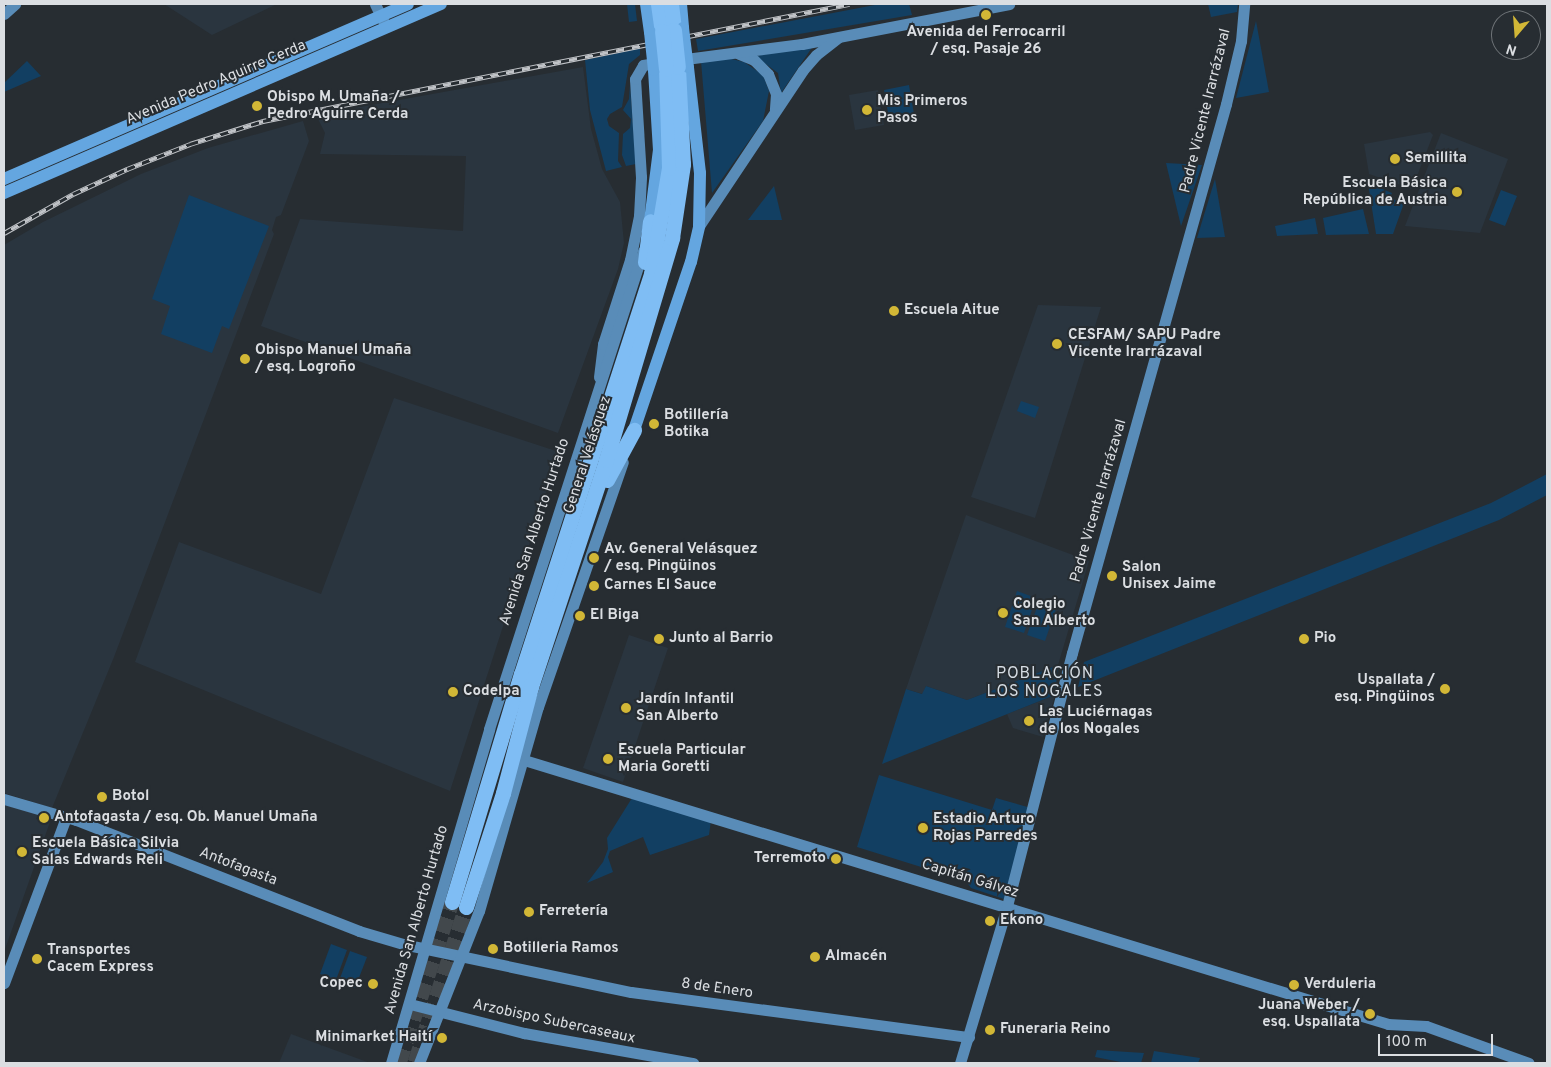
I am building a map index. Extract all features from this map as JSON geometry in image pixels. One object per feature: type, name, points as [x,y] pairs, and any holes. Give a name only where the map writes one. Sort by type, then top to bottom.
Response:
[{"type":"highway","name":"General Velásquez","points":[[658,4],[667,30],[672,68],[683,155],[672,238],[578,543],[531,687],[503,793],[459,904],[524,665],[651,274],[665,206],[670,150],[672,68]]},
{"type":"highway","name":"General Velásquez","points":[[667,30],[671,4]]},
{"type":"highway","points":[[623,364],[646,257],[650,221]]},
{"type":"highway","points":[[578,543],[634,430]]},
{"type":"main road","name":"Avenida Pedro Aguirre Cerda","points":[[4,179],[379,13],[408,4]]},
{"type":"main road","name":"Avenida Pedro Aguirre Cerda","points":[[4,192],[146,131],[379,13],[441,4]]},
{"type":"main road","name":"Avenida San Alberto Hurtado","points":[[634,430],[691,262],[699,226],[700,173],[672,68],[667,30],[646,4]]},
{"type":"main road","name":"Avenida San Alberto Hurtado","points":[[667,30],[681,4]]},
{"type":"main road","name":"Avenida San Alberto Hurtado","points":[[650,221],[672,68]]},
{"type":"main road","points":[[146,131],[192,121]]},
{"type":"street","points":[[4,14],[15,4]]},
{"type":"street","points":[[600,387],[603,344],[630,260],[639,216],[641,177],[636,75],[647,64],[736,53],[1009,4]]},
{"type":"street","name":"Padre Vicente Irarrázaval","points":[[960,1063],[970,1037],[1007,906],[1072,653],[1226,104],[1241,41],[1244,4]]},
{"type":"street","name":"Avenida San Alberto Hurtado","points":[[699,226],[775,110],[810,61],[844,35]]},
{"type":"street","points":[[736,53],[754,60],[768,74],[776,94],[775,110]]},
{"type":"street","name":"Avenida San Alberto Hurtado","points":[[391,1063],[410,1004],[423,948],[505,677],[600,387],[650,221]]},
{"type":"street","name":"Avenida San Alberto Hurtado","points":[[419,1063],[436,1012],[463,956],[503,835],[560,638],[634,430]]},
{"type":"street","name":"Capitán Gálvez","points":[[524,760],[1007,906],[1388,1024],[1426,1026],[1529,1063]]},
{"type":"street","name":"Antofagasta","points":[[4,799],[66,817],[359,931],[403,944],[463,956]]},
{"type":"street","points":[[4,983],[66,817]]},
{"type":"street","points":[[403,944],[420,962]]},
{"type":"street","name":"8 de Enero","points":[[463,956],[631,992],[970,1037]]},
{"type":"street","name":"Arzobispo Subercaseaux","points":[[410,1004],[436,1012],[607,1050],[693,1063]]},
{"type":"shaded area","points":[[164,4],[277,4],[212,35]]},
{"type":"shaded area","points":[[627,4],[635,4],[637,21],[629,22]]},
{"type":"shaded area","points":[[880,4],[909,4],[912,15],[698,51],[696,39]]},
{"type":"shaded area","points":[[1208,4],[1238,4],[1237,12],[1211,17]]},
{"type":"shaded area","points":[[1256,21],[1269,92],[1236,98]]},
{"type":"shaded area","points":[[813,46],[781,93],[778,73],[755,56]]},
{"type":"shaded area","points":[[640,48],[640,55],[629,64],[622,107],[610,114],[607,119],[609,126],[619,133],[618,161],[622,167],[606,171],[590,110],[585,60]]},
{"type":"shaded area","points":[[728,58],[744,62],[763,75],[769,91],[763,121],[712,193],[701,61]]},
{"type":"shaded area","points":[[27,61],[41,76],[4,92],[4,83]]},
{"type":"shaded area","points":[[583,67],[591,129],[602,169],[620,202],[624,243],[618,269],[558,433],[261,326],[300,219],[463,231],[466,156],[320,154],[325,133],[316,115]]},
{"type":"shaded area","points":[[630,85],[636,164],[626,166],[622,155],[623,134],[630,128],[631,119],[623,110],[629,99]]},
{"type":"shaded area","points":[[909,85],[915,120],[890,124],[884,90]]},
{"type":"shaded area","name":"Mis Primeros Pasos","points":[[878,90],[884,125],[855,130],[849,95]]},
{"type":"shaded area","points":[[303,121],[309,141],[281,215],[276,217],[272,230],[274,234],[114,657],[52,808],[4,793],[4,245],[43,222],[141,174],[208,148]]},
{"type":"shaded area","name":"Semillita","points":[[1430,132],[1433,135],[1412,189],[1369,174],[1364,144]]},
{"type":"shaded area","name":"Escuela Básica República de Austria","points":[[1441,133],[1508,159],[1480,233],[1405,226]]},
{"type":"shaded area","points":[[1166,163],[1202,165],[1181,226]]},
{"type":"shaded area","points":[[1215,179],[1225,237],[1197,238]]},
{"type":"shaded area","points":[[1368,183],[1392,193],[1390,198],[1404,203],[1393,234],[1376,234]]},
{"type":"shaded area","points":[[774,186],[782,220],[748,220]]},
{"type":"shaded area","points":[[1501,190],[1517,196],[1505,226],[1489,220]]},
{"type":"shaded area","points":[[189,195],[269,226],[229,329],[222,326],[212,353],[161,334],[170,306],[152,299]]},
{"type":"shaded area","points":[[1363,209],[1369,234],[1326,235],[1323,218]]},
{"type":"shaded area","points":[[1315,218],[1318,234],[1277,236],[1275,226]]},
{"type":"shaded area","points":[[1038,305],[1101,307],[1035,518],[971,497]]},
{"type":"shaded area","points":[[394,398],[559,452],[450,791],[135,662],[179,542],[321,594]]},
{"type":"shaded area","points":[[1021,401],[1039,407],[1035,418],[1017,411]]},
{"type":"shaded area","points":[[1547,474],[1547,495],[1499,520],[1078,687],[1084,662],[1491,503]]},
{"type":"shaded area","name":"Colegio San Alberto","points":[[966,515],[1089,561],[1058,665],[967,700],[926,686],[923,694],[906,689]]},
{"type":"shaded area","points":[[1017,591],[1036,598],[1024,633],[1005,627]]},
{"type":"shaded area","points":[[1040,599],[1057,606],[1045,641],[1027,635]]},
{"type":"shaded area","name":"Jardín Infantil San Alberto","points":[[629,635],[668,648],[623,782],[583,768]]},
{"type":"shaded area","points":[[1058,665],[1055,695],[882,764],[906,689],[922,694],[926,686],[967,700]]},
{"type":"shaded area","name":"Las Luciérnagas de los Nogales","points":[[1055,695],[1043,737],[1013,728],[1007,714]]},
{"type":"shaded area","name":"Estadio Arturo Rojas Parredes","points":[[879,775],[992,810],[996,798],[1031,808],[1004,899],[971,888],[966,881],[857,847]]},
{"type":"shaded area","points":[[632,798],[711,820],[709,835],[650,855],[643,837],[610,851],[608,857],[613,872],[587,883],[603,862],[608,849],[607,838]]},
{"type":"shaded area","name":"Escuela Básica Silvia Salas Edwards Reli","points":[[4,805],[38,814],[36,819],[50,822],[4,952]]},
{"type":"shaded area","points":[[331,944],[347,950],[336,980],[320,974]]},
{"type":"shaded area","points":[[350,951],[367,957],[355,988],[339,981]]},
{"type":"shaded area","points":[[291,1034],[370,1063],[279,1063]]},
{"type":"shaded area","points":[[1097,1050],[1144,1053],[1141,1063],[1126,1063],[1095,1057]]},
{"type":"shaded area","points":[[1154,1051],[1200,1058],[1198,1063],[1151,1063]]},
{"type":"tunnel","points":[[399,1063],[452,902]]},
{"type":"tunnel","points":[[415,1062],[466,907]]},
{"type":"railway","points":[[4,233],[73,194],[127,169],[190,144],[263,121],[849,4]]},
{"type":"place","name":"Avenida del Ferrocarril / esq. Pasaje 26","points":[[986,15]]},
{"type":"place","name":"Obispo M. Umaña / Pedro Aguirre Cerda","points":[[257,106]]},
{"type":"place","name":"Mis Primeros Pasos","points":[[867,110]]},
{"type":"place","name":"Semillita","points":[[1395,159]]},
{"type":"place","name":"Escuela Básica República de Austria","points":[[1457,192]]},
{"type":"place","name":"Escuela Aitue","points":[[894,311]]},
{"type":"place","name":"CESFAM/ SAPU Padre Vicente Irarrázaval","points":[[1057,344]]},
{"type":"place","name":"Obispo Manuel Umaña / esq. Logroño","points":[[245,359]]},
{"type":"place","name":"Botillería Botika","points":[[654,424]]},
{"type":"place","name":"Av. General Velásquez / esq. Pingüinos","points":[[594,558]]},
{"type":"place","name":"Salon Unisex Jaime","points":[[1112,576]]},
{"type":"place","name":"Carnes El Sauce","points":[[594,586]]},
{"type":"place","name":"Colegio San Alberto","points":[[1003,613]]},
{"type":"place","name":"El Biga","points":[[580,616]]},
{"type":"place","name":"Junto al Barrio","points":[[659,639]]},
{"type":"place","name":"Pio","points":[[1304,639]]},
{"type":"place","name":"Uspallata / esq. Pingüinos","points":[[1445,689]]},
{"type":"place","name":"Codelpa","points":[[453,692]]},
{"type":"place","name":"Jardín Infantil San Alberto","points":[[626,708]]},
{"type":"place","name":"Las Luciérnagas de los Nogales","points":[[1029,721]]},
{"type":"place","name":"Escuela Particular Maria Goretti","points":[[608,759]]},
{"type":"place","name":"Botol","points":[[102,797]]},
{"type":"place","name":"Antofagasta / esq. Ob. Manuel Umaña","points":[[44,818]]},
{"type":"place","name":"Estadio Arturo Rojas Parredes","points":[[923,828]]},
{"type":"place","name":"Escuela Básica Silvia Salas Edwards Reli","points":[[22,852]]},
{"type":"place","name":"Terremoto","points":[[836,859]]},
{"type":"place","name":"Ferretería","points":[[529,912]]},
{"type":"place","name":"Ekono","points":[[990,921]]},
{"type":"place","name":"Botilleria Ramos","points":[[493,949]]},
{"type":"place","name":"Almacén","points":[[815,957]]},
{"type":"place","name":"Transportes Cacem Express","points":[[37,959]]},
{"type":"place","name":"Copec","points":[[373,984]]},
{"type":"place","name":"Verduleria","points":[[1294,985]]},
{"type":"place","name":"Juana Weber / esq. Uspallata","points":[[1370,1014]]},
{"type":"place","name":"Funeraria Reino","points":[[990,1030]]},
{"type":"place","name":"Minimarket Haití","points":[[442,1038]]},
{"type":"district","name":"POBLACIÓN LOS NOGALES","points":[[1045,683]]}]
